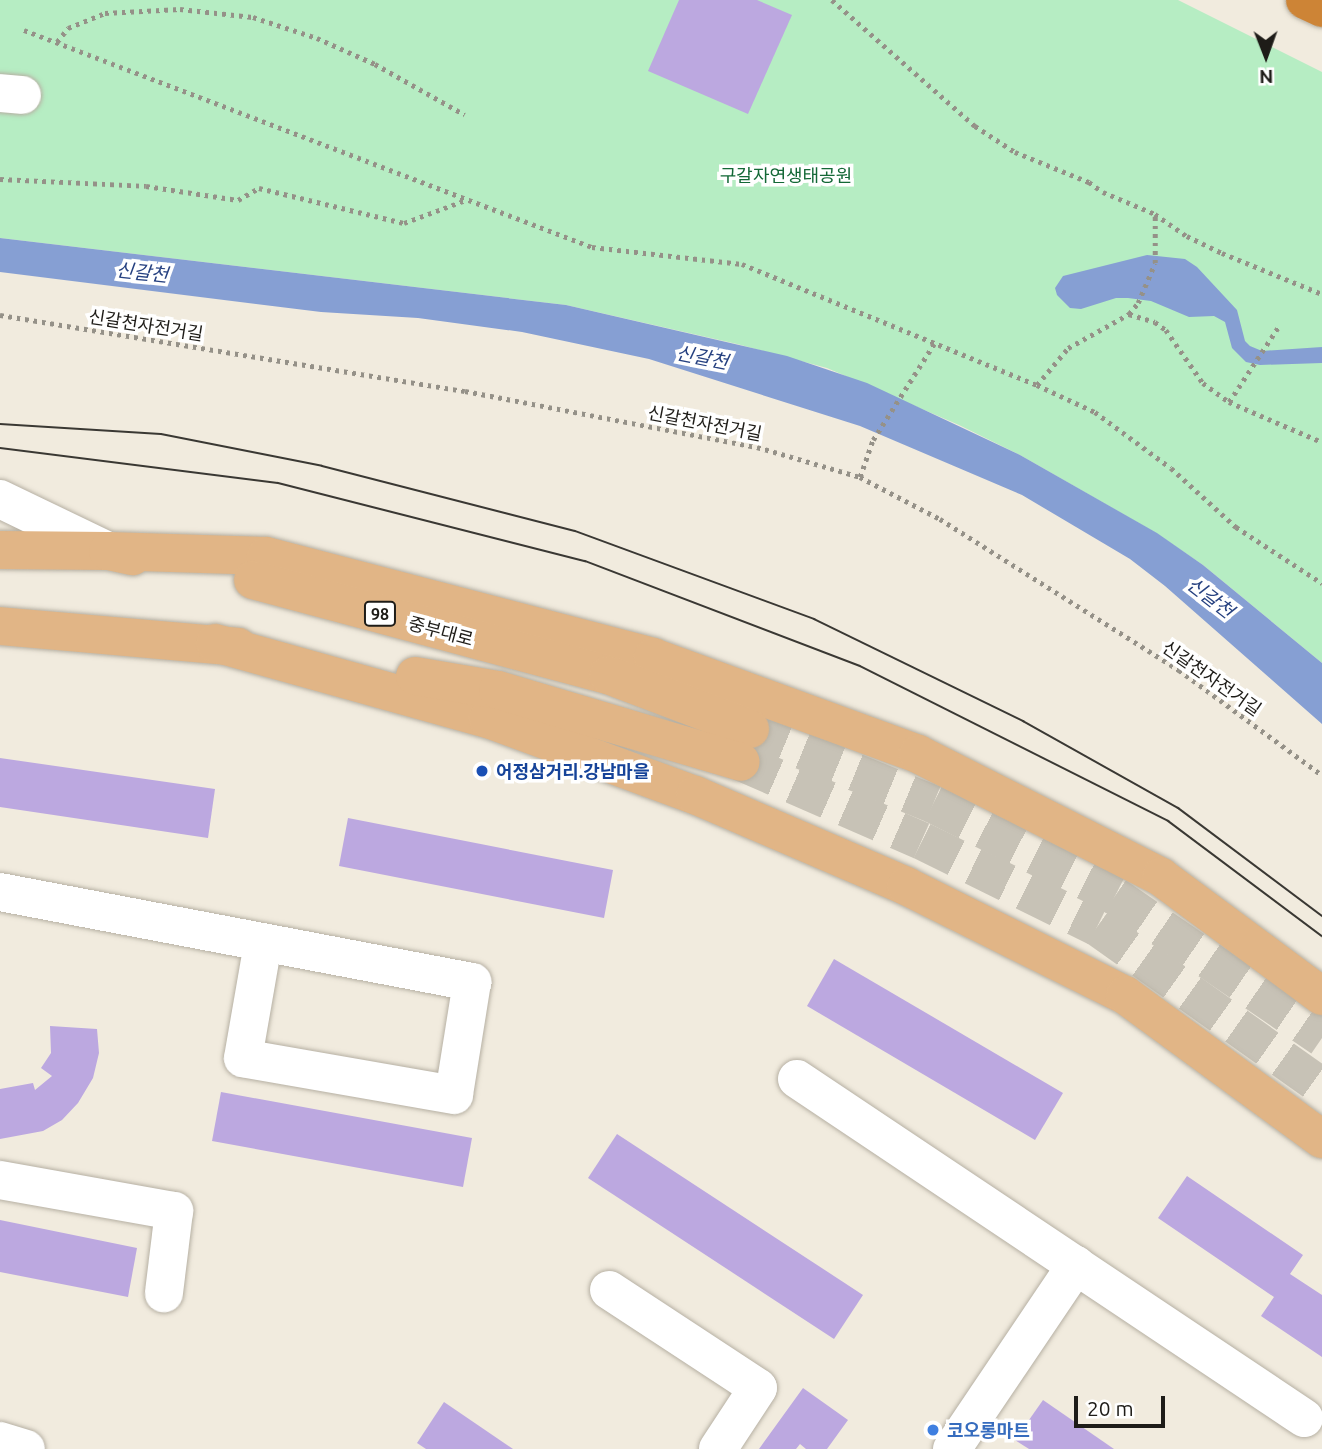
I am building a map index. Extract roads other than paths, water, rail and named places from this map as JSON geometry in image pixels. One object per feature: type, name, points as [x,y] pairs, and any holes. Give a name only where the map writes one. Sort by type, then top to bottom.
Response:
[{"type":"highway","points":[[1305,0],[1322,8]]},
{"type":"main road","name":"중부대로","points":[[0,550],[108,551],[238,576],[608,675],[746,745],[498,690],[215,643],[0,626]]},
{"type":"main road","points":[[108,551],[265,556],[666,661],[918,754],[1160,877],[1322,996]]},
{"type":"main road","points":[[215,643],[488,719],[695,795],[906,886],[1125,995],[1322,1139]]},
{"type":"street","points":[[0,499],[108,551]]},
{"type":"street","points":[[0,892],[472,982],[454,1095],[243,1058],[263,943]]},
{"type":"street","points":[[797,1079],[1304,1418]]},
{"type":"street","points":[[0,1180],[174,1211],[164,1293]]},
{"type":"street","points":[[952,1449],[1076,1265]]},
{"type":"street","points":[[609,1290],[758,1388],[718,1449]]},
{"type":"street","points":[[0,1441],[26,1449]]},
{"type":"water","name":"신갈천","points":[[0,238],[566,305],[787,356],[867,383],[1020,455],[1157,533],[1203,565],[1322,663],[1322,724],[1165,586],[1130,559],[1022,495],[860,426],[649,359],[522,332],[418,318],[321,312],[0,272]]},
{"type":"water","points":[[1147,255],[1185,259],[1197,267],[1237,310],[1245,341],[1250,346],[1262,351],[1322,347],[1322,363],[1260,365],[1246,362],[1232,348],[1225,322],[1214,316],[1189,317],[1151,301],[1128,298],[1116,298],[1081,309],[1070,308],[1057,295],[1055,288],[1063,276]]},
{"type":"tunnel","points":[[750,729],[933,804],[1115,896],[1322,1038]]},
{"type":"tunnel","points":[[741,762],[922,841],[1097,927],[1322,1087]]},
{"type":"tram line","points":[[0,424],[161,434],[322,466],[575,531],[814,619],[1023,721],[1178,808],[1322,916]]},
{"type":"tram line","points":[[0,448],[278,483],[585,561],[860,666],[1168,821],[1322,936]]},
{"type":"place","name":"어정삼거리.강남마을","points":[[482,771]]},
{"type":"place","name":"코오롱마트","points":[[933,1430]]},
{"type":"park label","name":"구갈자연생태공원","points":[[786,175]]}]
